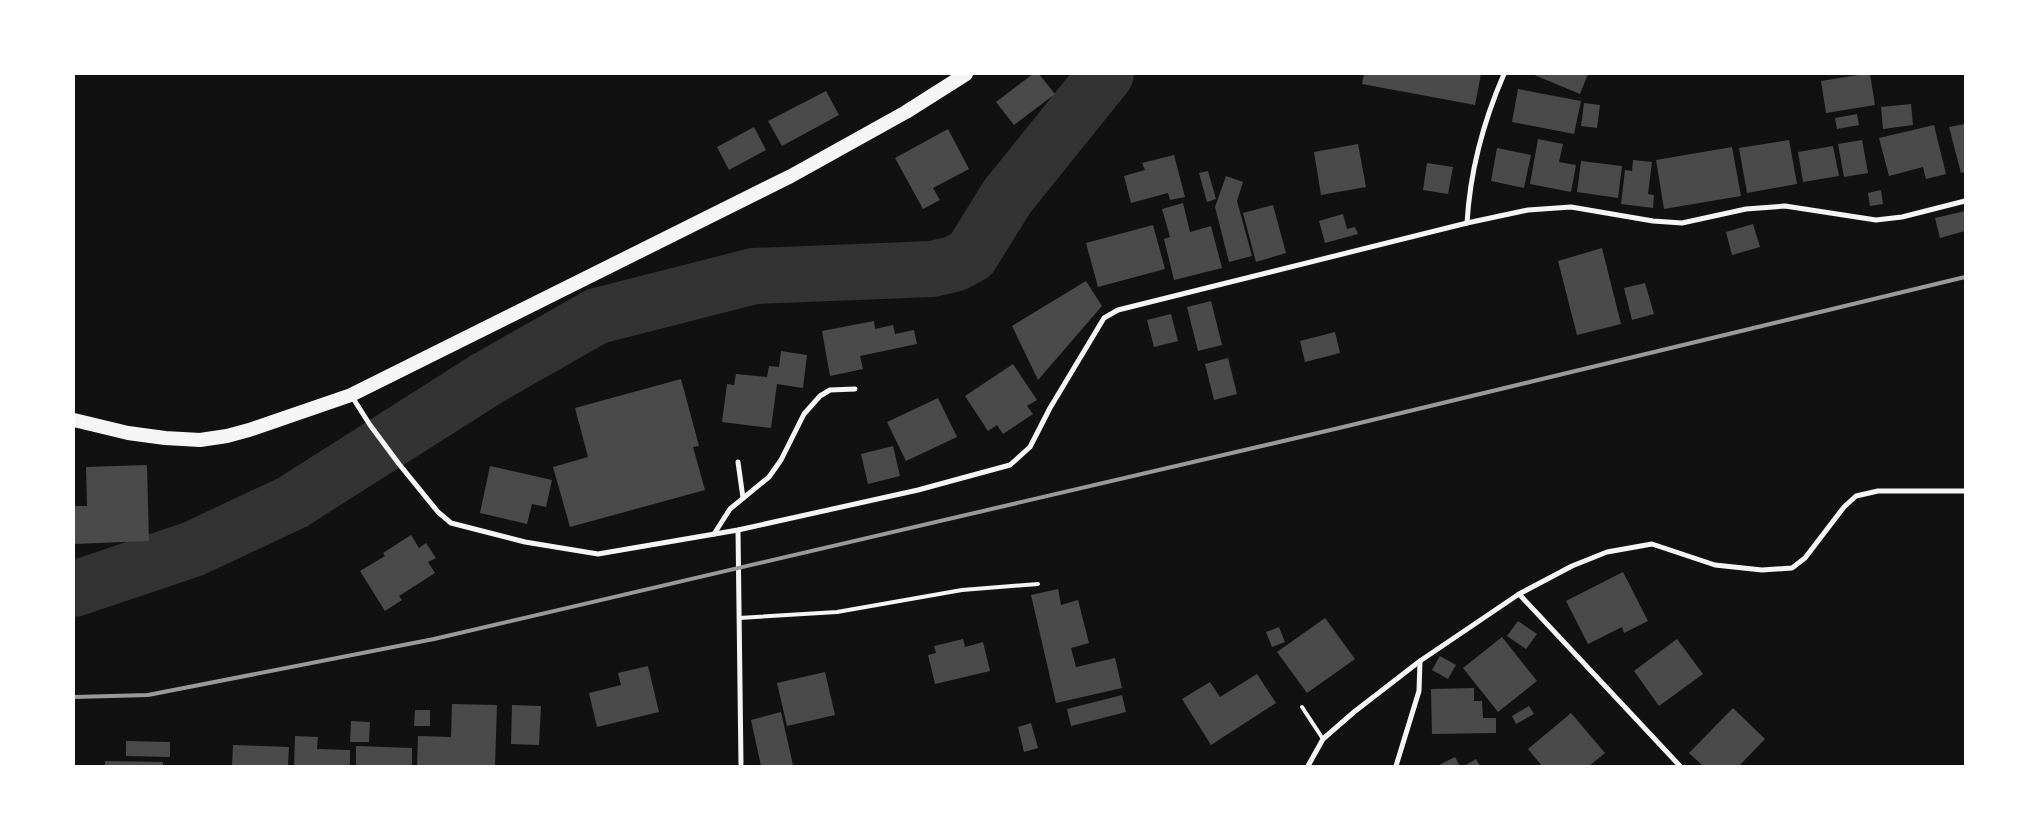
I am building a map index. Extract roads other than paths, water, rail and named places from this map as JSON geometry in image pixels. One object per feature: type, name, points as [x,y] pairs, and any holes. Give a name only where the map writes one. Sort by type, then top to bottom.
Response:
[{"type":"highway","points":[[74,420],[128,433],[200,440],[249,430],[351,395],[791,176],[906,112],[966,74]]},
{"type":"street","points":[[1467,223],[1469,195],[1490,106],[1504,74]]},
{"type":"street","points":[[351,395],[370,425],[399,464],[438,512],[451,523],[525,542],[598,554],[738,530],[918,490],[1010,465],[1030,447],[1050,408],[1104,318],[1118,310],[1467,223],[1528,210],[1571,207],[1653,221],[1682,223],[1746,209],[1785,206],[1876,220],[1902,217],[1965,201]]},
{"type":"street","points":[[714,534],[730,508],[769,477],[781,460],[804,414],[820,396],[830,390],[855,389]]},
{"type":"street","points":[[738,462],[743,498]]},
{"type":"street","points":[[1308,766],[1323,738],[1420,660],[1520,594],[1572,566],[1606,552],[1652,544],[1715,565],[1762,570],[1792,568],[1805,558],[1844,507],[1856,496],[1878,491],[1965,491]]},
{"type":"street","points":[[734,766],[742,765],[738,530]]},
{"type":"street","points":[[1520,594],[1680,766]]},
{"type":"street","points":[[1396,766],[1419,691],[1420,660]]},
{"type":"lane","points":[[739,618],[837,612],[962,590],[1038,584]]},
{"type":"lane","points":[[1302,707],[1323,738]]},
{"type":"waterway","points":[[74,589],[193,549],[293,502],[488,378],[597,316],[754,276],[932,269],[954,264],[971,255],[1007,197],[1106,74]]},
{"type":"railway","points":[[74,697],[148,695],[434,639],[1339,428],[1965,277]]}]
